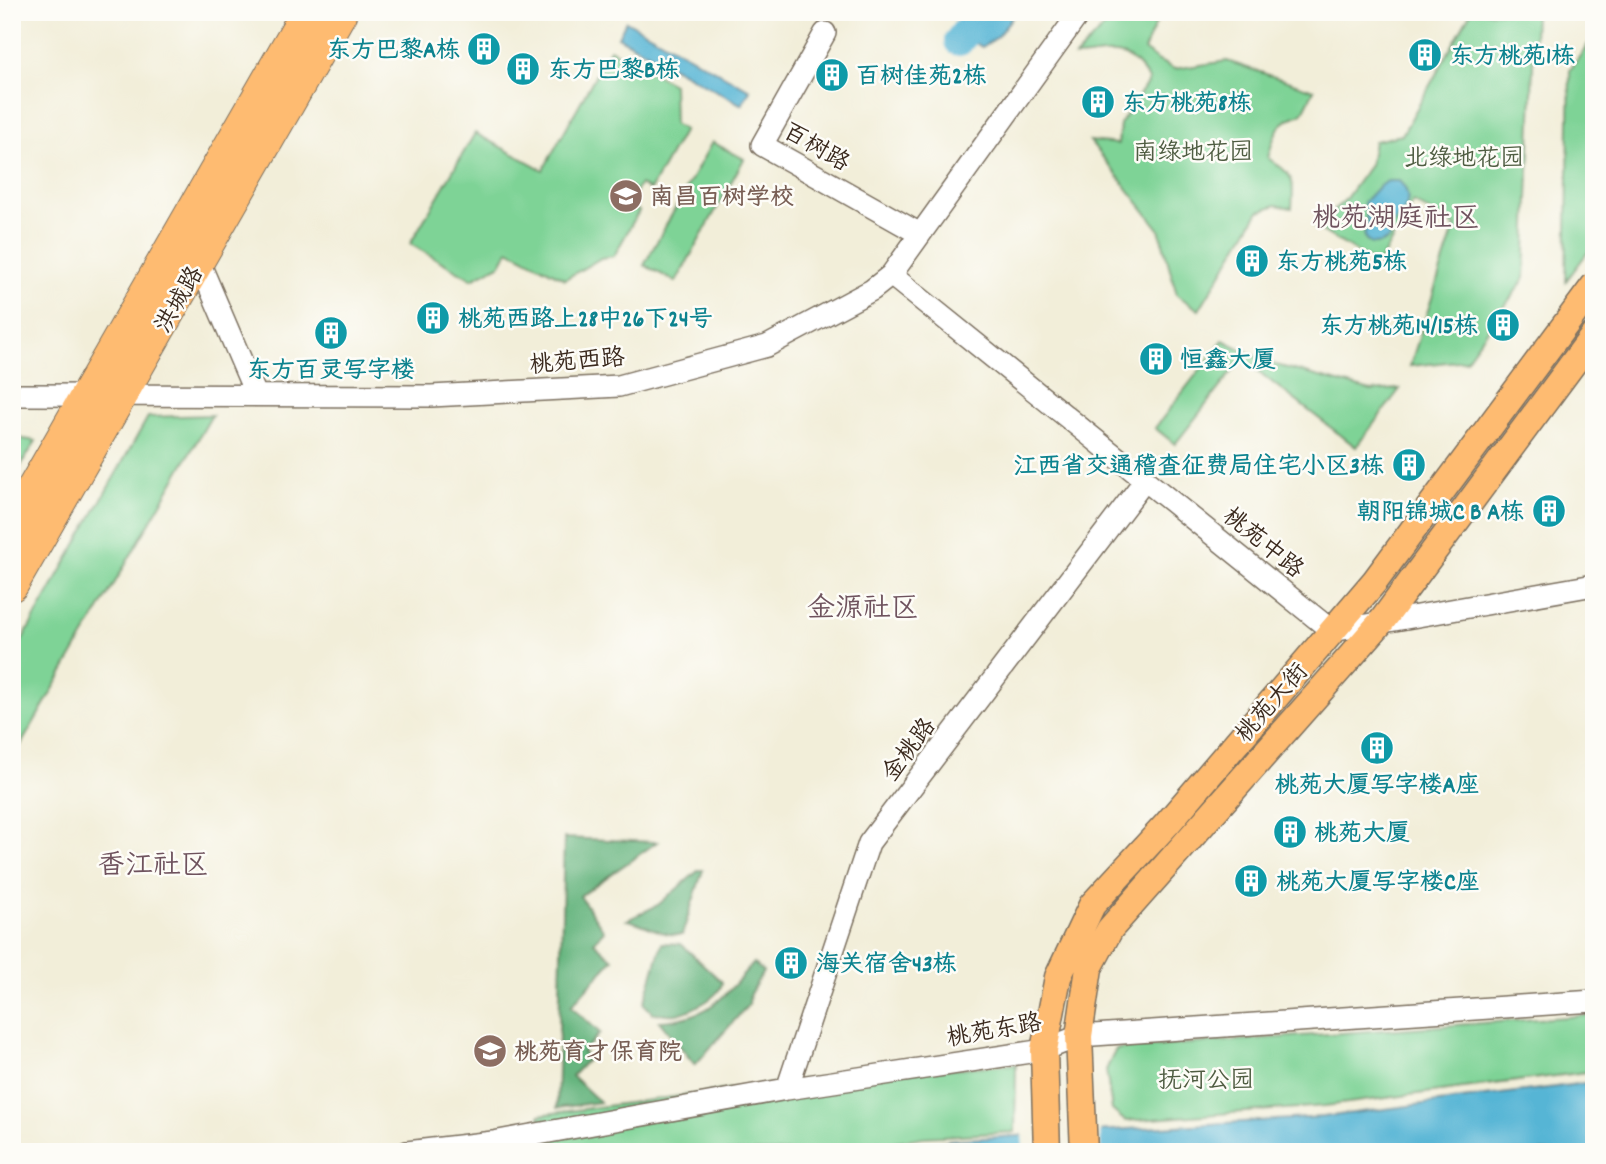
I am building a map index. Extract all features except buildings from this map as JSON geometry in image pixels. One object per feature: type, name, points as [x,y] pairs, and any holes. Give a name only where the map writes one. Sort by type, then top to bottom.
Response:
[{"type":"highway","name":"洪城路","points":[[12,525],[307,12]]},
{"type":"highway","name":"洪城路","points":[[12,585],[341,13]]},
{"type":"main road","name":"桃苑大街","points":[[1047,1152],[1044,1050],[1058,977],[1092,905],[1167,824],[1375,581],[1594,286]]},
{"type":"main road","name":"桃苑大街","points":[[1084,1152],[1079,1036],[1089,968],[1110,929],[1382,621],[1594,335]]},
{"type":"street","name":"桃苑西路","points":[[12,395],[89,393],[431,396],[619,386],[767,346],[872,290],[891,275],[1080,12]]},
{"type":"street","name":"百树路","points":[[825,33],[762,145],[920,234]]},
{"type":"street","points":[[199,262],[256,396]]},
{"type":"street","name":"桃苑中路","points":[[891,275],[1332,631]]},
{"type":"street","name":"金桃路","points":[[787,1089],[869,843],[1145,480]]},
{"type":"street","points":[[1332,631],[1594,585]]},
{"type":"street","name":"桃苑东路","points":[[407,1152],[493,1142],[787,1089],[1044,1050],[1079,1036],[1594,1001]]},
{"type":"green space","name":"南绿地花园","points":[[1118,12],[1161,12],[1144,50],[1174,69],[1227,61],[1314,90],[1302,114],[1287,120],[1278,129],[1268,158],[1288,173],[1293,189],[1292,208],[1276,205],[1259,211],[1199,310],[1177,295],[1159,229],[1090,141],[1118,144],[1120,124],[1149,80],[1126,56],[1109,54],[1075,57]]},
{"type":"green space","name":"北绿地花园","points":[[1471,12],[1535,12],[1525,278],[1466,360],[1410,366],[1455,226],[1413,202],[1378,265],[1314,226],[1344,201],[1370,165],[1374,141],[1402,135]]},
{"type":"green space","points":[[1594,36],[1594,244],[1566,281],[1570,70]]},
{"type":"green space","points":[[610,49],[673,84],[674,124],[684,130],[650,190],[640,184],[628,204],[639,211],[614,256],[601,258],[565,279],[509,250],[501,264],[472,279],[410,244],[475,133],[543,170]]},
{"type":"green space","points":[[712,142],[744,159],[676,282],[644,265]]},
{"type":"green space","points":[[1223,340],[1269,363],[1371,391],[1400,389],[1356,447],[1242,359],[1175,444],[1155,428]]},
{"type":"green space","points":[[212,415],[12,760],[12,658],[148,417]]},
{"type":"green space","points":[[12,437],[36,441],[12,480]]},
{"type":"green space","points":[[564,838],[657,842],[580,896],[604,931],[594,942],[613,959],[571,1006],[600,1033],[583,1052],[589,1058],[572,1076],[600,1102],[557,1108]]},
{"type":"green space","points":[[699,870],[703,870],[682,935],[667,934],[627,920],[658,905]]},
{"type":"green space","points":[[662,943],[681,944],[722,982],[717,993],[697,1007],[683,1012],[653,1013],[644,1004]]},
{"type":"green space","points":[[754,963],[763,972],[750,994],[749,1004],[695,1065],[659,1021],[691,1016],[703,1011],[724,996]]},
{"type":"green space","name":"抚河公园","points":[[1594,1015],[1594,1071],[1325,1106],[1125,1121],[1112,1110],[1106,1070],[1116,1049]]},
{"type":"green space","points":[[1016,1064],[1015,1132],[923,1137],[835,1152],[513,1152],[539,1149],[540,1115],[808,1079]]},
{"type":"water","points":[[974,12],[1016,12],[996,38],[982,47],[957,32]]},
{"type":"water","points":[[626,21],[750,90],[742,105],[618,37]]},
{"type":"water","points":[[1388,181],[1399,181],[1405,188],[1408,201],[1403,213],[1388,229],[1389,238],[1380,244],[1369,243],[1364,237],[1367,222],[1364,202],[1379,186]]},
{"type":"water","points":[[1594,1082],[1594,1152],[880,1152],[950,1140],[1323,1117]]},
{"type":"pier","points":[[1100,1127],[1101,1152],[1023,1152],[1022,1132]]},
{"type":"waterway","points":[[959,41],[981,12]]},
{"type":"place","name":"东方巴黎A栋","points":[[484,49]]},
{"type":"place","name":"东方桃苑1栋","points":[[1425,55]]},
{"type":"place","name":"东方巴黎B栋","points":[[523,69]]},
{"type":"place","name":"百树佳苑2栋","points":[[832,75]]},
{"type":"place","name":"东方桃苑8栋","points":[[1098,102]]},
{"type":"place","name":"南昌百树学校","points":[[626,196]]},
{"type":"place","name":"东方桃苑5栋","points":[[1252,261]]},
{"type":"place","name":"桃苑西路上28中26下24号","points":[[433,318]]},
{"type":"place","name":"东方桃苑14/15栋","points":[[1503,325]]},
{"type":"place","name":"东方百灵写字楼","points":[[331,333]]},
{"type":"place","name":"恒鑫大厦","points":[[1156,359]]},
{"type":"place","name":"江西省交通稽查征费局住宅小区3栋","points":[[1409,465]]},
{"type":"place","name":"朝阳锦城C B A栋","points":[[1549,511]]},
{"type":"place","name":"桃苑大厦写字楼A座","points":[[1377,748]]},
{"type":"place","name":"桃苑大厦","points":[[1290,832]]},
{"type":"place","name":"桃苑大厦写字楼C座","points":[[1251,881]]},
{"type":"place","name":"海关宿舍43栋","points":[[791,963]]},
{"type":"place","name":"桃苑育才保育院","points":[[490,1051]]},
{"type":"district","name":"桃苑湖庭社区","points":[[1396,216]]},
{"type":"district","name":"金源社区","points":[[863,606]]},
{"type":"district","name":"香江社区","points":[[153,863]]}]
